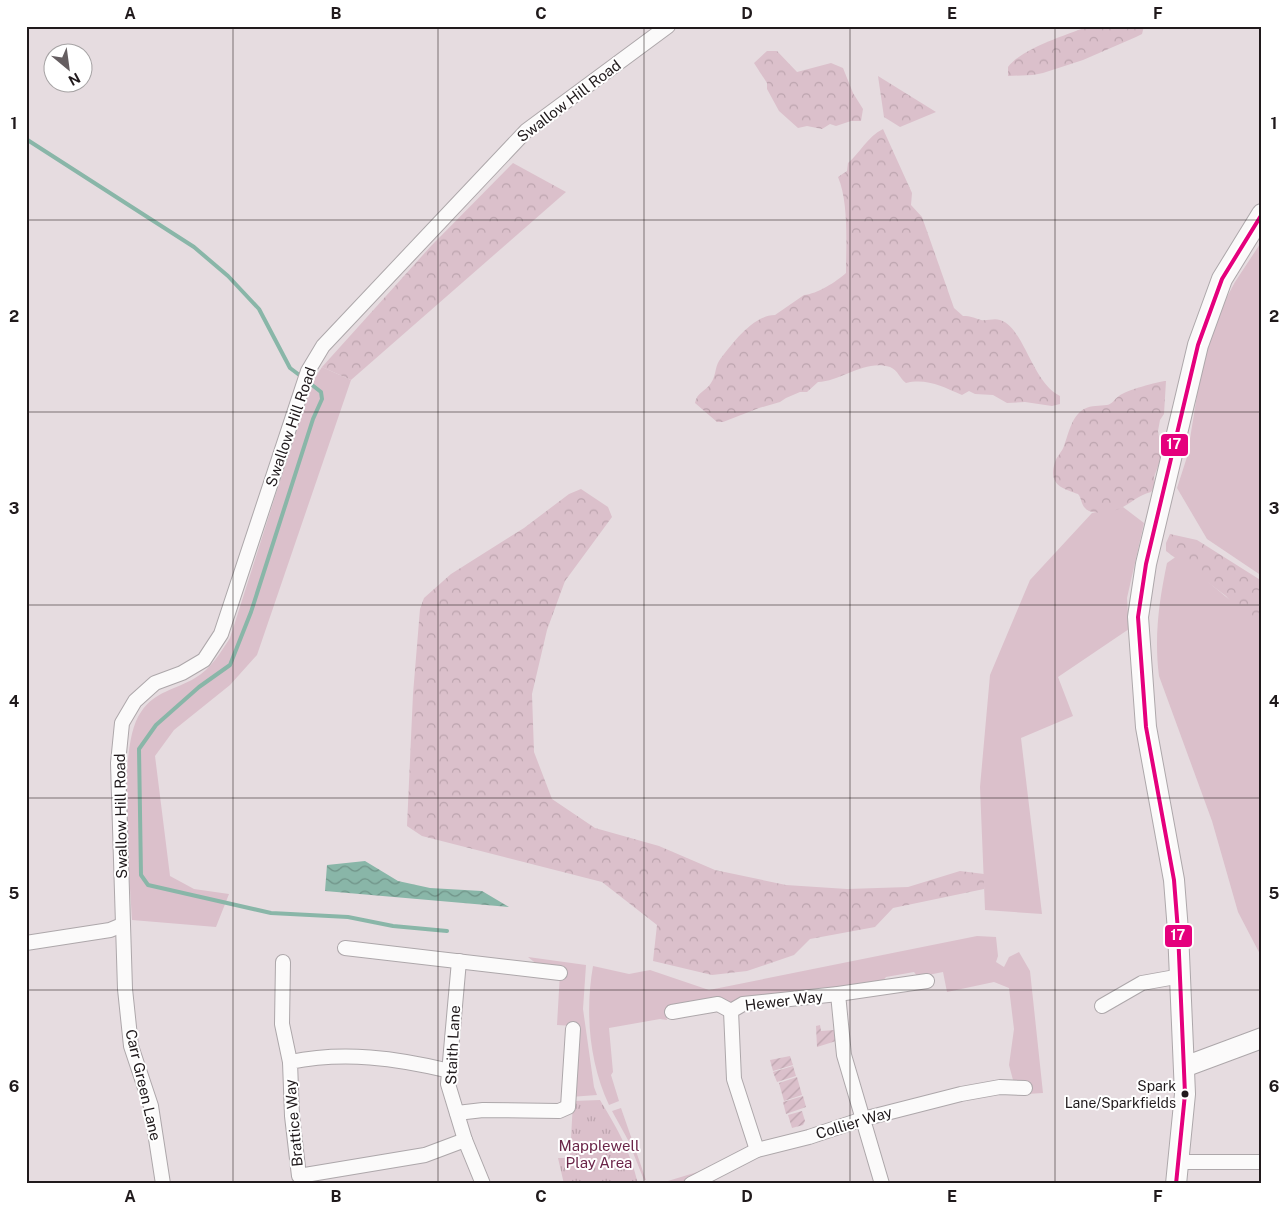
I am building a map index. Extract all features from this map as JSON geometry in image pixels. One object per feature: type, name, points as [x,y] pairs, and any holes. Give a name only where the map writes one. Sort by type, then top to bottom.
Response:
[{"type":"main road","points":[[1177,1174],[1185,1094],[1181,976],[1174,880],[1146,727],[1138,632],[1140,600],[1146,564],[1198,344],[1222,279],[1262,214]]},
{"type":"main road","points":[[1184,1067],[1262,1038]]},
{"type":"street","name":"Swallow Hill Road","points":[[122,925],[118,763],[122,723],[136,701],[155,683],[182,672],[204,660],[221,634],[308,371],[323,346],[526,131],[668,26]]},
{"type":"street","points":[[26,943],[110,930],[122,925]]},
{"type":"street","name":"Carr Green Lane","points":[[122,925],[125,989],[131,1046],[151,1106],[163,1184]]},
{"type":"street","points":[[345,948],[560,973]]},
{"type":"street","name":"Staith Lane","points":[[459,961],[448,1084],[465,1140],[483,1184]]},
{"type":"street","points":[[283,962],[282,1024],[290,1062]]},
{"type":"street","points":[[1102,1006],[1142,983],[1181,976]]},
{"type":"street","name":"Hewer Way","points":[[731,1011],[743,1004],[838,994],[927,980]]},
{"type":"street","name":"Hewer Way","points":[[838,994],[844,1055],[882,1184]]},
{"type":"street","name":"Hewer Way","points":[[672,1012],[718,1004],[731,1011]]},
{"type":"street","name":"Hewer Way","points":[[731,1011],[734,1079],[758,1150]]},
{"type":"street","points":[[457,1113],[483,1110],[559,1111],[568,1107],[573,1029]]},
{"type":"street","name":"Brattice Way","points":[[450,1071],[402,1060],[348,1055],[290,1062],[292,1116],[299,1180],[425,1156],[465,1140]]},
{"type":"street","name":"Collier Way","points":[[691,1184],[758,1150],[809,1137],[863,1119],[961,1094],[1000,1087],[1025,1088]]},
{"type":"street","points":[[1177,1174],[1185,1162],[1262,1162]]},
{"type":"green space","points":[[1090,26],[1144,26],[1142,34],[1083,60],[1043,73],[1008,76],[1008,67],[1023,54]]},
{"type":"green space","points":[[767,51],[777,51],[797,72],[831,63],[843,68],[853,93],[863,109],[861,121],[851,121],[836,126],[830,124],[822,129],[807,126],[798,128],[779,111],[767,89],[767,83],[754,63]]},
{"type":"green space","points":[[878,76],[936,112],[900,127],[884,117]]},
{"type":"green space","points":[[883,129],[912,193],[911,205],[922,217],[954,308],[963,316],[981,320],[998,319],[1008,325],[1016,333],[1042,380],[1060,396],[1060,404],[1052,406],[1025,402],[1007,403],[993,395],[975,394],[969,391],[962,395],[928,382],[906,383],[893,368],[881,365],[863,368],[827,381],[818,382],[807,392],[800,392],[780,402],[723,422],[717,422],[695,403],[698,396],[713,380],[719,361],[736,339],[759,320],[775,315],[804,295],[826,287],[846,273],[844,199],[838,177],[847,171],[848,163],[868,141]]},
{"type":"green space","points":[[513,163],[566,192],[351,380],[322,367],[431,246]]},
{"type":"green space","points":[[1262,241],[1262,576],[1207,539],[1177,488],[1187,457],[1200,377],[1214,321],[1235,282]]},
{"type":"green space","points":[[322,367],[351,380],[257,655],[230,685],[174,730],[155,756],[170,876],[194,889],[229,894],[216,927],[132,920],[126,812],[129,752],[133,729],[141,712],[147,705],[159,695],[188,682],[206,670],[230,638],[302,412],[315,378]]},
{"type":"green space","points":[[1166,381],[1164,414],[1160,420],[1158,431],[1162,455],[1154,477],[1155,486],[1151,492],[1119,509],[1098,513],[1088,510],[1078,494],[1062,487],[1055,481],[1053,476],[1055,462],[1076,416],[1084,409],[1112,403],[1119,396],[1127,392],[1149,384]]},
{"type":"green space","points":[[581,489],[608,507],[612,517],[565,581],[547,630],[532,694],[534,752],[552,799],[595,828],[659,846],[715,870],[786,885],[847,889],[908,887],[960,871],[984,874],[984,889],[893,908],[875,927],[810,939],[794,955],[747,971],[712,975],[653,961],[657,925],[602,882],[422,836],[407,826],[413,694],[420,609],[424,598],[451,574],[524,528],[569,494]]},
{"type":"green space","points":[[1123,507],[1144,523],[1127,598],[1129,629],[1058,677],[1073,716],[1021,738],[1042,914],[985,910],[980,787],[990,675],[1030,580],[1092,513]]},
{"type":"green space","points":[[1170,534],[1197,540],[1262,581],[1262,635],[1255,623],[1242,615],[1226,596],[1166,551],[1166,543]]},
{"type":"green space","points":[[1177,556],[1255,621],[1262,633],[1262,958],[1238,912],[1212,821],[1159,676],[1157,633],[1162,591],[1167,563]]},
{"type":"green space","points":[[977,936],[996,937],[998,956],[996,962],[1004,967],[1009,957],[1019,952],[1030,971],[1043,1093],[1027,1094],[1024,1083],[1013,1080],[1009,1065],[1014,1029],[1009,988],[994,982],[947,992],[943,972],[918,977],[914,972],[886,977],[881,983],[834,991],[826,988],[735,1003],[718,1000],[665,1009],[667,1020],[660,1019],[609,1028],[613,1072],[611,1075],[619,1101],[609,1105],[602,1089],[590,1037],[589,1001],[593,966],[629,974],[650,970],[709,990]]},
{"type":"green space","points":[[528,957],[586,965],[583,1009],[594,1087],[597,1095],[570,1097],[573,1026],[557,1025],[560,973],[543,969]]},
{"type":"green space","points":[[820,1025],[821,1031],[835,1030],[836,1041],[817,1047],[816,1026]]},
{"type":"green space","points":[[790,1056],[793,1065],[773,1071],[770,1060]]},
{"type":"green space","points":[[793,1066],[796,1076],[777,1082],[773,1072]]},
{"type":"green space","points":[[797,1077],[802,1095],[784,1101],[779,1083]]},
{"type":"green space","points":[[803,1096],[806,1107],[786,1114],[783,1102]]},
{"type":"green space","name":"Mapplewell Play Area","points":[[600,1100],[623,1140],[638,1184],[564,1184],[558,1158],[570,1158],[573,1101]]},
{"type":"green space","points":[[621,1108],[646,1180],[644,1180],[628,1140],[612,1111]]},
{"type":"green space","points":[[802,1111],[805,1121],[803,1125],[792,1128],[788,1115]]},
{"type":"green space","points":[[704,1170],[680,1184],[658,1184]]},
{"type":"water","points":[[365,861],[398,881],[430,888],[482,891],[509,907],[325,891],[327,865]]},
{"type":"waterway","points":[[26,139],[194,247],[228,276],[259,309],[290,368],[302,377]]},
{"type":"waterway","points":[[307,381],[321,392],[322,399],[313,419],[251,612],[230,665],[199,687],[156,725],[139,749],[141,875],[148,885],[271,913],[348,917],[393,926],[447,931]]},
{"type":"transit line","name":"17","points":[[1176,1184],[1185,1094],[1178,931],[1174,880],[1146,727],[1138,617],[1146,564],[1198,345],[1222,279],[1262,214]]},
{"type":"place","name":"Spark Lane/Sparkfields","points":[[1185,1094]]}]
